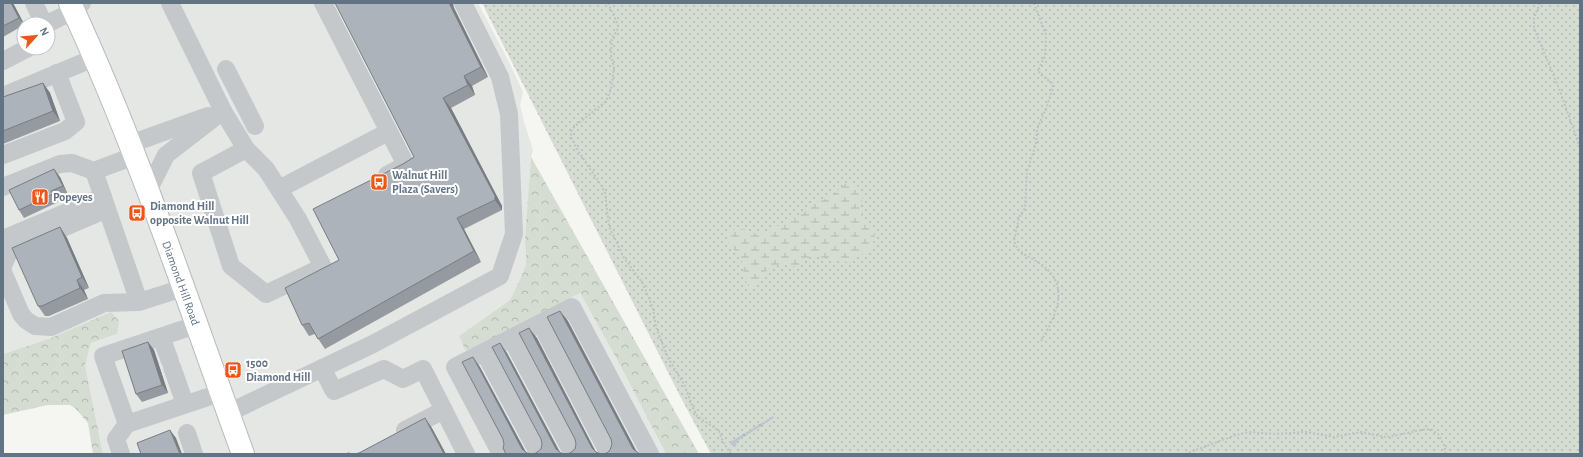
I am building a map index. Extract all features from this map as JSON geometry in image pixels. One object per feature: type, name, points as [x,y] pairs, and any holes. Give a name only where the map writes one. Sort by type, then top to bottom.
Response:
[{"type":"main road","name":"Diamond Hill Road","points":[[75,6],[94,58],[148,192],[243,454]]},
{"type":"lane","points":[[34,3],[41,16]]},
{"type":"lane","points":[[170,3],[223,111],[246,149],[266,169],[279,189],[305,216],[323,267],[266,294],[231,266],[201,173],[246,149]]},
{"type":"lane","points":[[323,3],[406,165],[372,182]]},
{"type":"lane","points":[[228,413],[373,344],[500,276],[514,234],[509,114],[500,77],[463,3]]},
{"type":"lane","points":[[56,17],[75,6]]},
{"type":"lane","points":[[3,61],[16,54]]},
{"type":"lane","points":[[3,96],[94,58]]},
{"type":"lane","points":[[226,69],[255,126]]},
{"type":"lane","points":[[3,155],[65,131],[76,122],[56,73]]},
{"type":"lane","points":[[3,187],[60,164],[72,163],[94,171],[132,150],[223,111]]},
{"type":"lane","points":[[148,192],[166,155],[223,111]]},
{"type":"lane","points":[[279,189],[388,132]]},
{"type":"lane","points":[[94,171],[139,302]]},
{"type":"lane","points":[[3,240],[105,203]]},
{"type":"lane","points":[[3,266],[8,254],[14,249],[105,203]]},
{"type":"lane","points":[[3,272],[21,314],[26,320],[35,326],[51,327],[104,303],[139,302],[183,288]]},
{"type":"lane","points":[[501,454],[455,367],[572,307],[650,454]]},
{"type":"lane","points":[[541,324],[609,454]]},
{"type":"lane","points":[[127,424],[103,356],[196,325]]},
{"type":"lane","points":[[161,337],[185,404]]},
{"type":"lane","points":[[511,338],[573,454]]},
{"type":"lane","points":[[484,352],[539,454]]},
{"type":"lane","points":[[322,368],[334,391],[384,369],[403,379],[423,369],[466,454]]},
{"type":"lane","points":[[121,454],[116,439],[127,424],[220,393]]},
{"type":"lane","points":[[391,438],[444,410]]},
{"type":"lane","points":[[187,433],[194,454]]},
{"type":"path","points":[[608,3],[618,25],[617,31],[612,38],[611,54],[614,68],[611,89],[606,100],[574,127],[571,132],[571,137],[578,151],[605,193],[609,226],[624,258],[642,282],[652,308],[656,327],[668,358],[686,386],[697,416],[719,431],[723,442],[731,454]]},
{"type":"path","points":[[1034,3],[1046,35],[1045,56],[1039,71],[1040,74],[1052,83],[1053,88],[1037,129],[1036,144],[1027,171],[1024,208],[1019,217],[1014,241],[1019,251],[1048,270],[1057,286],[1059,301],[1057,310],[1040,343]]},
{"type":"path","points":[[1540,3],[1534,18],[1534,28],[1560,91],[1580,148]]},
{"type":"path","points":[[1185,454],[1236,435],[1249,432],[1275,434],[1306,432],[1334,437],[1361,432],[1385,437],[1426,429],[1432,430],[1438,434],[1444,445],[1446,454]]},
{"type":"shaded area","points":[[3,3],[478,3],[523,92],[520,105],[533,150],[531,157],[526,264],[522,275],[510,300],[459,336],[467,354],[580,293],[620,365],[666,454],[103,454],[85,365],[91,343],[117,334],[51,338],[3,354]]},
{"type":"green space","points":[[482,3],[1580,3],[1580,454],[711,454],[680,396]]},
{"type":"green space","points":[[531,157],[699,454],[666,454],[620,365],[580,293],[467,354],[459,336],[510,300],[526,264],[525,239]]},
{"type":"green space","points":[[848,181],[859,187],[863,194],[860,211],[875,235],[872,249],[849,262],[811,256],[798,267],[780,264],[766,271],[752,292],[745,280],[741,258],[726,240],[730,230],[744,229],[757,235],[772,229],[806,211],[813,203],[829,198]]},
{"type":"green space","points":[[111,312],[119,321],[117,334],[91,343],[85,365],[103,454],[93,454],[88,423],[75,408],[70,405],[48,405],[3,415],[3,354],[51,338]]},
{"type":"water","points":[[773,416],[774,418],[739,440],[735,446],[731,445],[730,442]]},
{"type":"building","points":[[3,3],[11,3],[18,16],[16,16],[16,20],[3,26]]},
{"type":"building","points":[[335,3],[449,3],[481,67],[464,76],[468,85],[443,98],[495,196],[495,200],[457,218],[474,251],[318,339],[309,323],[302,325],[285,288],[339,260],[313,209],[414,157]]},
{"type":"building","points":[[43,83],[53,111],[3,131],[3,97]]},
{"type":"building","points":[[54,169],[63,186],[51,191],[53,194],[19,210],[9,190]]},
{"type":"building","points":[[60,227],[82,277],[77,280],[80,288],[42,306],[38,306],[12,248]]},
{"type":"building","points":[[560,311],[633,449],[640,454],[601,454],[607,453],[610,450],[612,444],[611,439],[547,317]]},
{"type":"building","points":[[529,328],[592,448],[601,454],[566,454],[575,449],[575,439],[519,333]]},
{"type":"building","points":[[148,342],[162,385],[136,394],[122,351]]},
{"type":"building","points":[[500,343],[556,449],[565,454],[532,454],[541,449],[541,439],[492,347]]},
{"type":"building","points":[[473,357],[522,449],[527,453],[532,454],[506,454],[503,448],[503,439],[462,362]]},
{"type":"building","points":[[425,418],[444,454],[354,454],[359,453]]},
{"type":"building","points":[[170,430],[180,454],[141,454],[137,443]]},
{"type":"place","name":"Walnut Hill Plaza (Savers)","points":[[379,182]]},
{"type":"place","name":"Popeyes","points":[[40,197]]},
{"type":"place","name":"Diamond Hill opposite Walnut Hill","points":[[137,213]]},
{"type":"place","name":"1500 Diamond Hill","points":[[233,370]]}]
